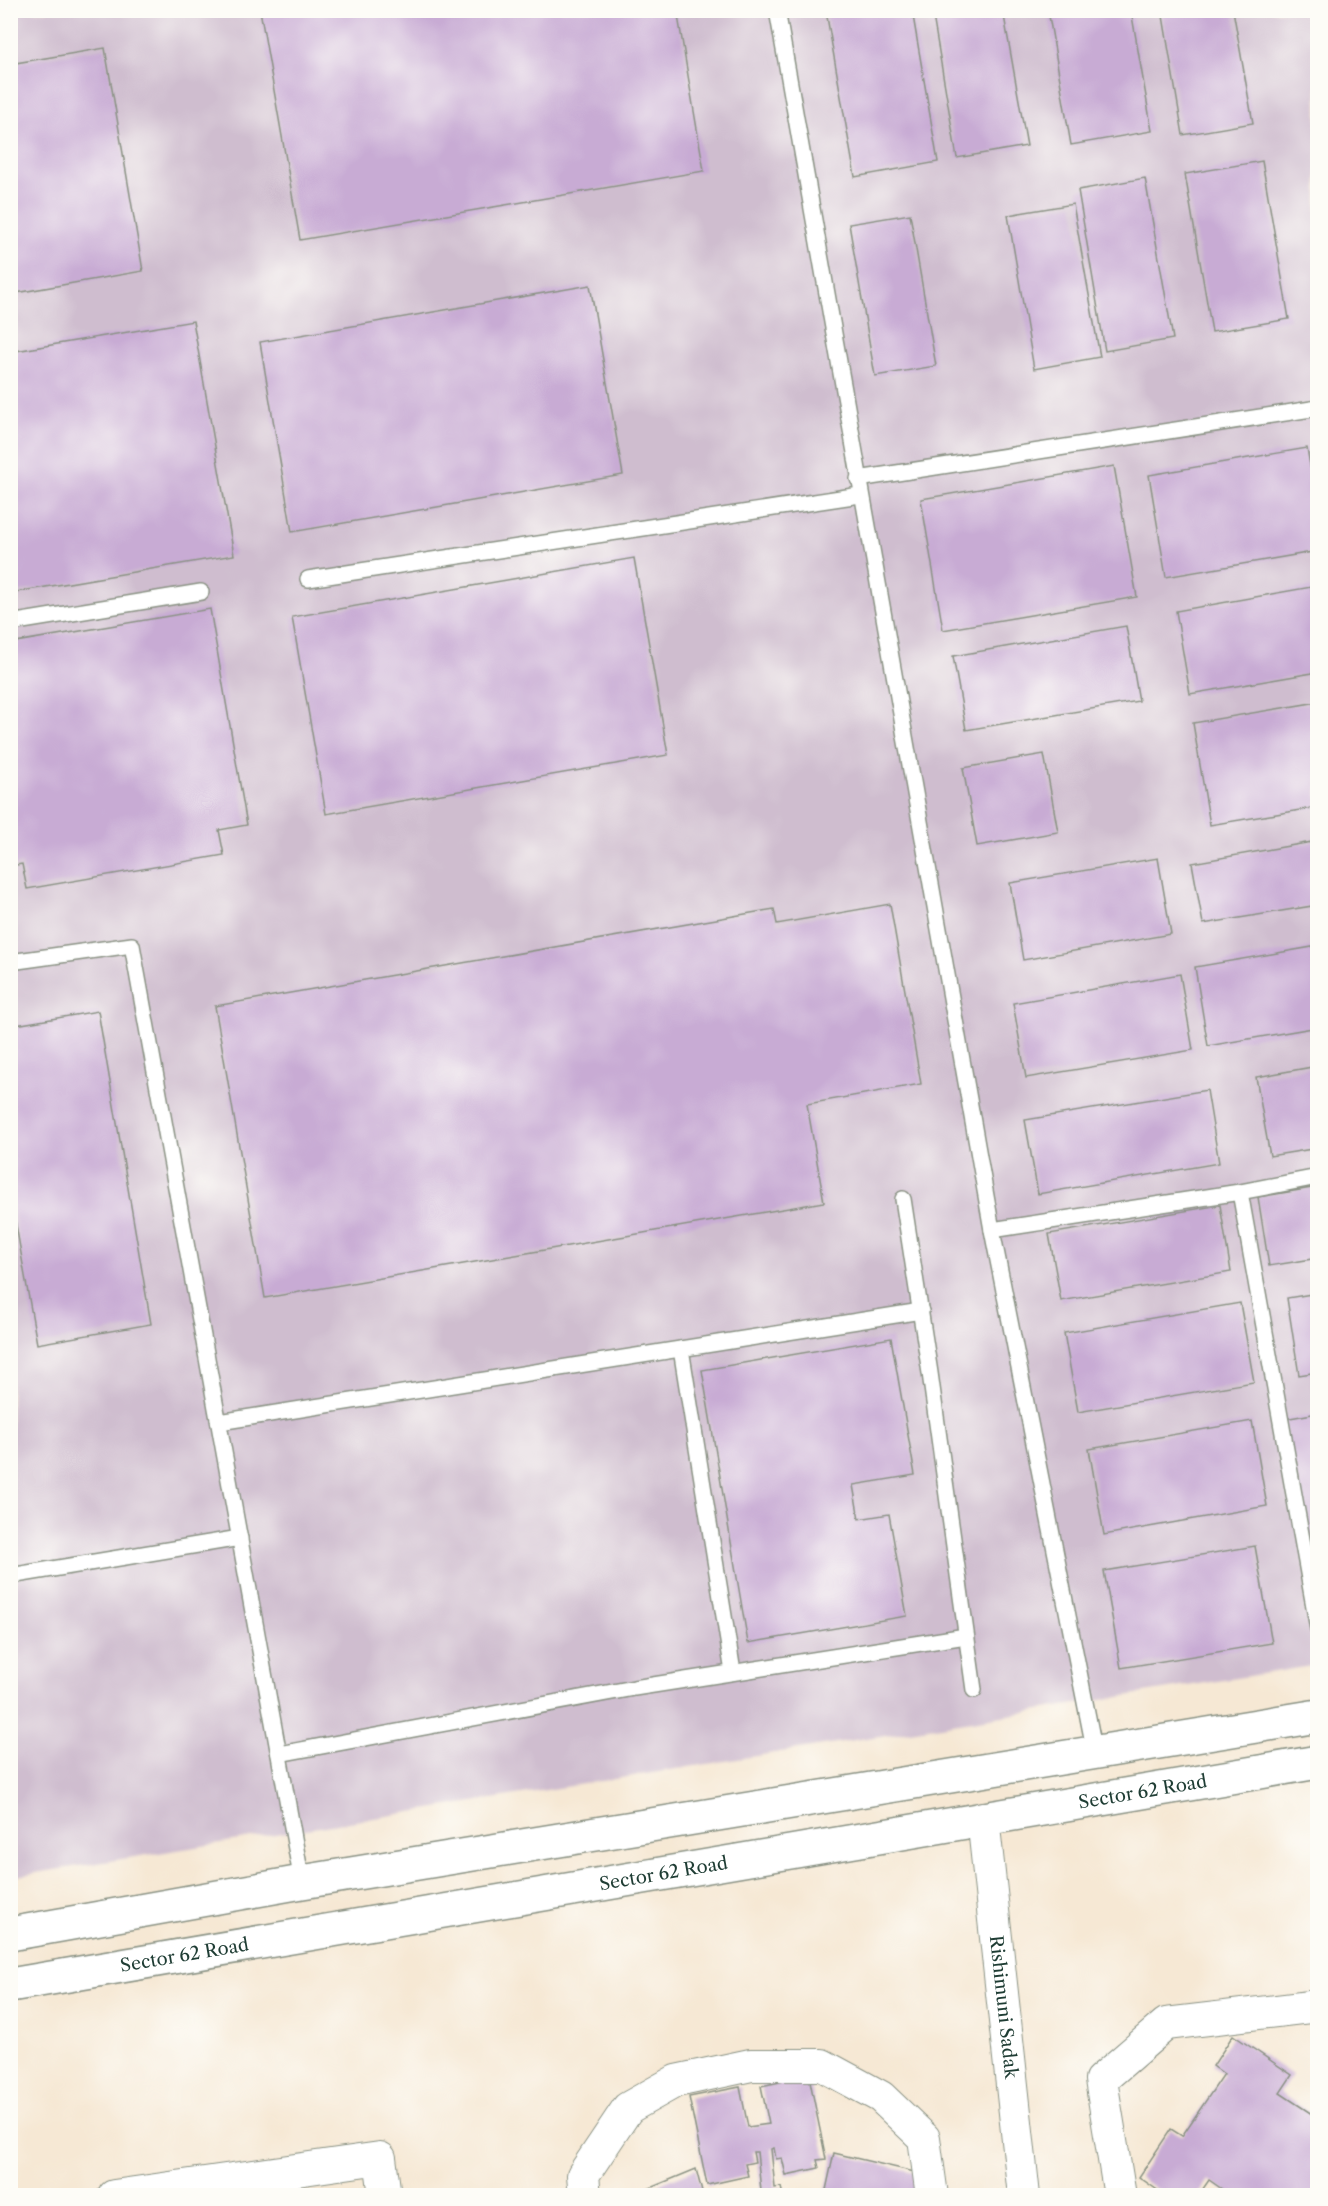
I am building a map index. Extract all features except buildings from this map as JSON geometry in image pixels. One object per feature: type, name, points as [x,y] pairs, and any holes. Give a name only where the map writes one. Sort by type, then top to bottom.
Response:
[{"type":"street","points":[[10,1934],[302,1882],[1317,1716]]},
{"type":"street","name":"Sector 62 Road","points":[[10,1985],[1317,1762]]},
{"type":"street","name":"Rishimuni Sadak","points":[[983,1818],[1024,2196]]},
{"type":"street","points":[[495,1852],[505,1900]]},
{"type":"street","points":[[1120,2196],[1101,2080],[1166,2024],[1317,2006]]},
{"type":"street","points":[[585,2196],[583,2175],[628,2108],[676,2081],[751,2065],[822,2065],[881,2097],[924,2138],[932,2196]]},
{"type":"street","points":[[114,2196],[380,2158],[385,2196]]},
{"type":"lane","points":[[777,10],[859,487],[992,1230],[1095,1753]]},
{"type":"lane","points":[[308,579],[1317,408]]},
{"type":"lane","points":[[10,623],[201,592]]},
{"type":"lane","points":[[10,962],[132,945],[302,1882]]},
{"type":"lane","points":[[992,1230],[1240,1192],[1317,1177]]},
{"type":"lane","points":[[1240,1192],[1317,1629]]},
{"type":"lane","points":[[903,1199],[974,1690]]},
{"type":"lane","points":[[219,1422],[921,1311]]},
{"type":"lane","points":[[681,1349],[733,1672]]},
{"type":"lane","points":[[10,1576],[240,1538]]},
{"type":"lane","points":[[279,1754],[733,1672],[966,1636]]},
{"type":"shaded area","points":[[11,11],[1317,11],[1317,1665],[11,1877]]}]
